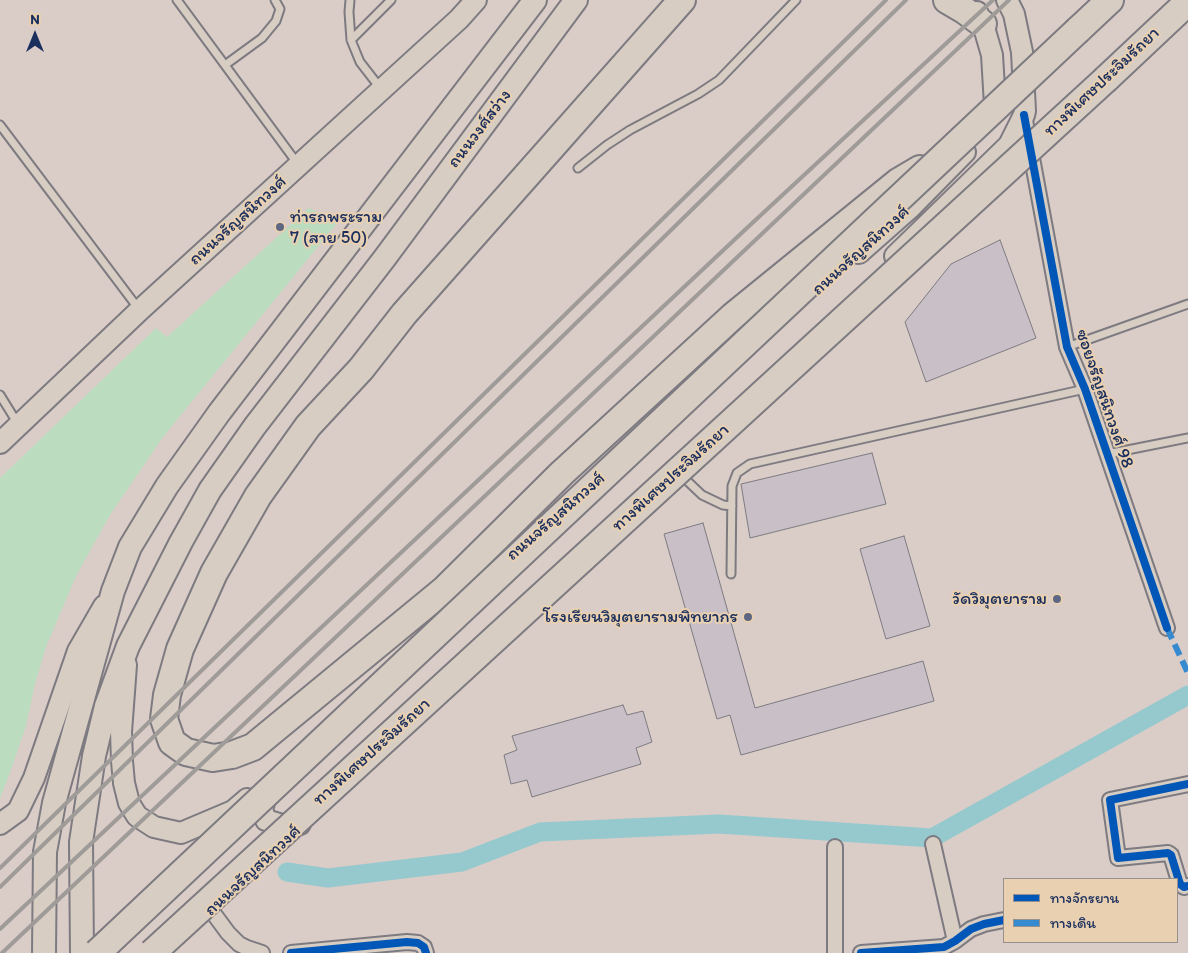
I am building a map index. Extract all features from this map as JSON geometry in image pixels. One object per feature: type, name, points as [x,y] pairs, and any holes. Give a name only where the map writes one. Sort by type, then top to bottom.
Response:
[{"type":"highway","points":[[682,0],[404,314],[362,368],[308,426],[258,496],[214,573],[180,649],[167,695],[164,719],[172,742],[186,752],[213,758],[232,755],[253,747],[445,589],[562,474],[733,316],[898,182],[950,150]]},
{"type":"highway","points":[[947,0],[983,24]]},
{"type":"highway","points":[[97,953],[1110,0]]},
{"type":"highway","name":"ทางพิเศษประจิมรัถยา","points":[[152,953],[1188,2]]},
{"type":"main road","name":"ถนนจรัญสนิทวงศ์","points":[[0,443],[140,310],[459,19],[476,0]]},
{"type":"main road","name":"ถนนวงศ์สว่าง","points":[[113,591],[130,547],[167,486],[219,414],[535,0]]},
{"type":"main road","name":"ถนนวงศ์สว่าง","points":[[384,259],[576,0]]},
{"type":"main road","name":"ถนนจรัญสนิทวงศ์","points":[[128,646],[121,724],[122,762],[124,783],[129,803],[137,816],[154,828],[181,833],[233,811],[286,767],[554,514],[658,432],[910,208],[957,161],[984,129],[995,105],[992,55],[983,24],[972,0]]},
{"type":"main road","name":"ถนนจรัญสนิทวงศ์","points":[[166,953],[303,824],[597,555],[674,468],[802,349],[1009,145],[1024,115],[1022,52],[1014,14],[1007,0]]},
{"type":"main road","name":"ถนนจรัญสนิทวงศ์","points":[[82,953],[81,842],[94,756],[102,722],[128,646],[210,490],[255,426],[384,259]]},
{"type":"main road","points":[[0,839],[8,830],[34,778],[78,651],[113,591]]},
{"type":"main road","points":[[44,953],[45,852],[54,803],[82,708],[113,591]]},
{"type":"main road","points":[[286,767],[265,798],[262,810],[266,820],[282,825],[303,824]]},
{"type":"main road","points":[[0,824],[18,811]]},
{"type":"street","name":"ซอยจรัญสนิทวงศ์ 98","points":[[1024,115],[1067,347],[1085,389],[1167,628]]},
{"type":"street","points":[[1188,784],[1110,800],[1118,858],[1168,853],[1171,855],[1180,884],[1184,887],[1188,886]]},
{"type":"street","points":[[933,844],[955,941]]},
{"type":"street","points":[[835,847],[835,953]]},
{"type":"street","points":[[211,910],[239,944],[262,953]]},
{"type":"street","points":[[861,953],[944,947],[970,929],[1003,920]]},
{"type":"street","points":[[291,953],[406,942],[418,943],[424,948],[426,953]]},
{"type":"lane","points":[[177,0],[299,165]]},
{"type":"lane","points":[[225,66],[262,38],[276,22],[280,9],[275,0]]},
{"type":"lane","points":[[350,0],[351,40],[360,62],[381,89]]},
{"type":"lane","points":[[351,40],[391,0]]},
{"type":"lane","points":[[578,168],[630,130],[698,94],[719,80],[796,0]]},
{"type":"lane","points":[[0,125],[140,310]]},
{"type":"lane","points":[[1067,347],[1188,304]]},
{"type":"lane","points":[[731,574],[732,486],[737,473],[750,464],[1085,389]]},
{"type":"lane","points":[[0,395],[18,425]]},
{"type":"lane","points":[[1107,454],[1188,438]]},
{"type":"lane","points":[[674,468],[702,495],[723,505],[732,506]]},
{"type":"green space","points":[[309,208],[338,222],[163,437],[110,515],[76,576],[46,647],[35,684],[26,726],[0,798],[0,478],[156,328],[167,337]]},
{"type":"building","points":[[1000,240],[1036,338],[926,382],[905,322],[951,264]]},
{"type":"building","points":[[872,453],[886,504],[750,538],[741,484]]},
{"type":"building","points":[[703,523],[755,708],[923,661],[934,701],[741,755],[730,715],[717,719],[664,534]]},
{"type":"building","points":[[904,536],[930,626],[886,639],[860,549]]},
{"type":"building","points":[[623,705],[627,715],[643,711],[652,742],[636,748],[641,764],[532,797],[527,780],[511,784],[504,755],[517,750],[512,736]]},
{"type":"waterway","points":[[287,872],[328,878],[462,862],[540,832],[719,824],[932,838],[1188,695]]},
{"type":"railway","points":[[0,868],[886,0]]},
{"type":"railway","points":[[0,887],[906,0]]},
{"type":"railway","points":[[0,929],[748,227],[993,0]]},
{"type":"railway","points":[[2,953],[1009,0]]},
{"type":"marked path","points":[[1167,628],[1188,673]]},
{"type":"cycle path","points":[[1024,115],[1067,347],[1085,389],[1167,628]]},
{"type":"cycle path","points":[[1188,784],[1110,800],[1118,858],[1168,853],[1171,855],[1180,884],[1184,887],[1188,886]]},
{"type":"cycle path","points":[[861,953],[944,947],[971,929],[1003,920]]},
{"type":"cycle path","points":[[291,953],[407,942],[418,943],[424,947],[426,953]]},
{"type":"place","name":"ท่ารถพระราม 7 (สาย 50)","points":[[280,227]]},
{"type":"place","name":"วัดวิมุตยาราม","points":[[1057,599]]},
{"type":"place","name":"โรงเรียนวิมุตยารามพิทยากร","points":[[748,617]]}]
